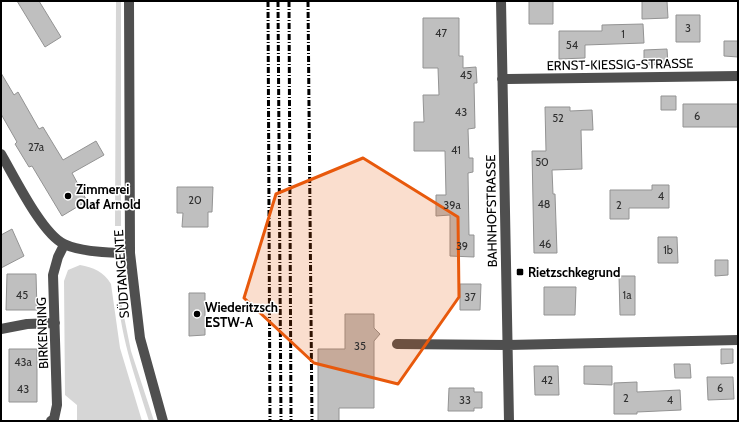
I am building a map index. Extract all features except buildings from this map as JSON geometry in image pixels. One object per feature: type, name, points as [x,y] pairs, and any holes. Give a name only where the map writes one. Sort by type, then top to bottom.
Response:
[{"type":"street","name":"SÜDTANGENTE","points":[[129,1],[130,253],[140,338],[163,421]]},
{"type":"street","name":"BAHNHOFSTRASSE","points":[[501,1],[509,421]]},
{"type":"street","name":"ERNST-KIESSIG-STRASSE","points":[[502,79],[738,76]]},
{"type":"street","points":[[1,154],[40,220],[51,234],[64,245],[113,253],[130,253]]},
{"type":"street","name":"BIRKENRING","points":[[51,421],[54,419],[57,405],[53,275],[58,257],[64,245]]},
{"type":"street","points":[[1,329],[26,324],[55,323]]},
{"type":"street","points":[[397,344],[507,345],[738,340]]},
{"type":"highlighted area","points":[[363,158],[458,217],[459,297],[398,384],[314,363],[244,298],[276,194]]},
{"type":"shaded area","points":[[116,1],[121,1],[121,226],[115,226]]},
{"type":"shaded area","points":[[80,265],[98,271],[105,276],[111,284],[120,348],[142,421],[77,421],[77,405],[65,395],[64,281],[68,270]]},
{"type":"shaded area","points":[[117,282],[131,351],[154,421],[149,421],[128,353],[118,301]]},
{"type":"railway","points":[[268,1],[270,421]]},
{"type":"railway","points":[[278,1],[281,421]]},
{"type":"railway","points":[[289,1],[291,421]]},
{"type":"railway","points":[[308,1],[312,421]]},
{"type":"place","name":"Zimmerei Olaf Arnold","points":[[68,196]]},
{"type":"place","name":"Rietzschkegrund","points":[[520,272]]},
{"type":"place","name":"Wiederitzsch ESTW-A","points":[[197,314]]}]
